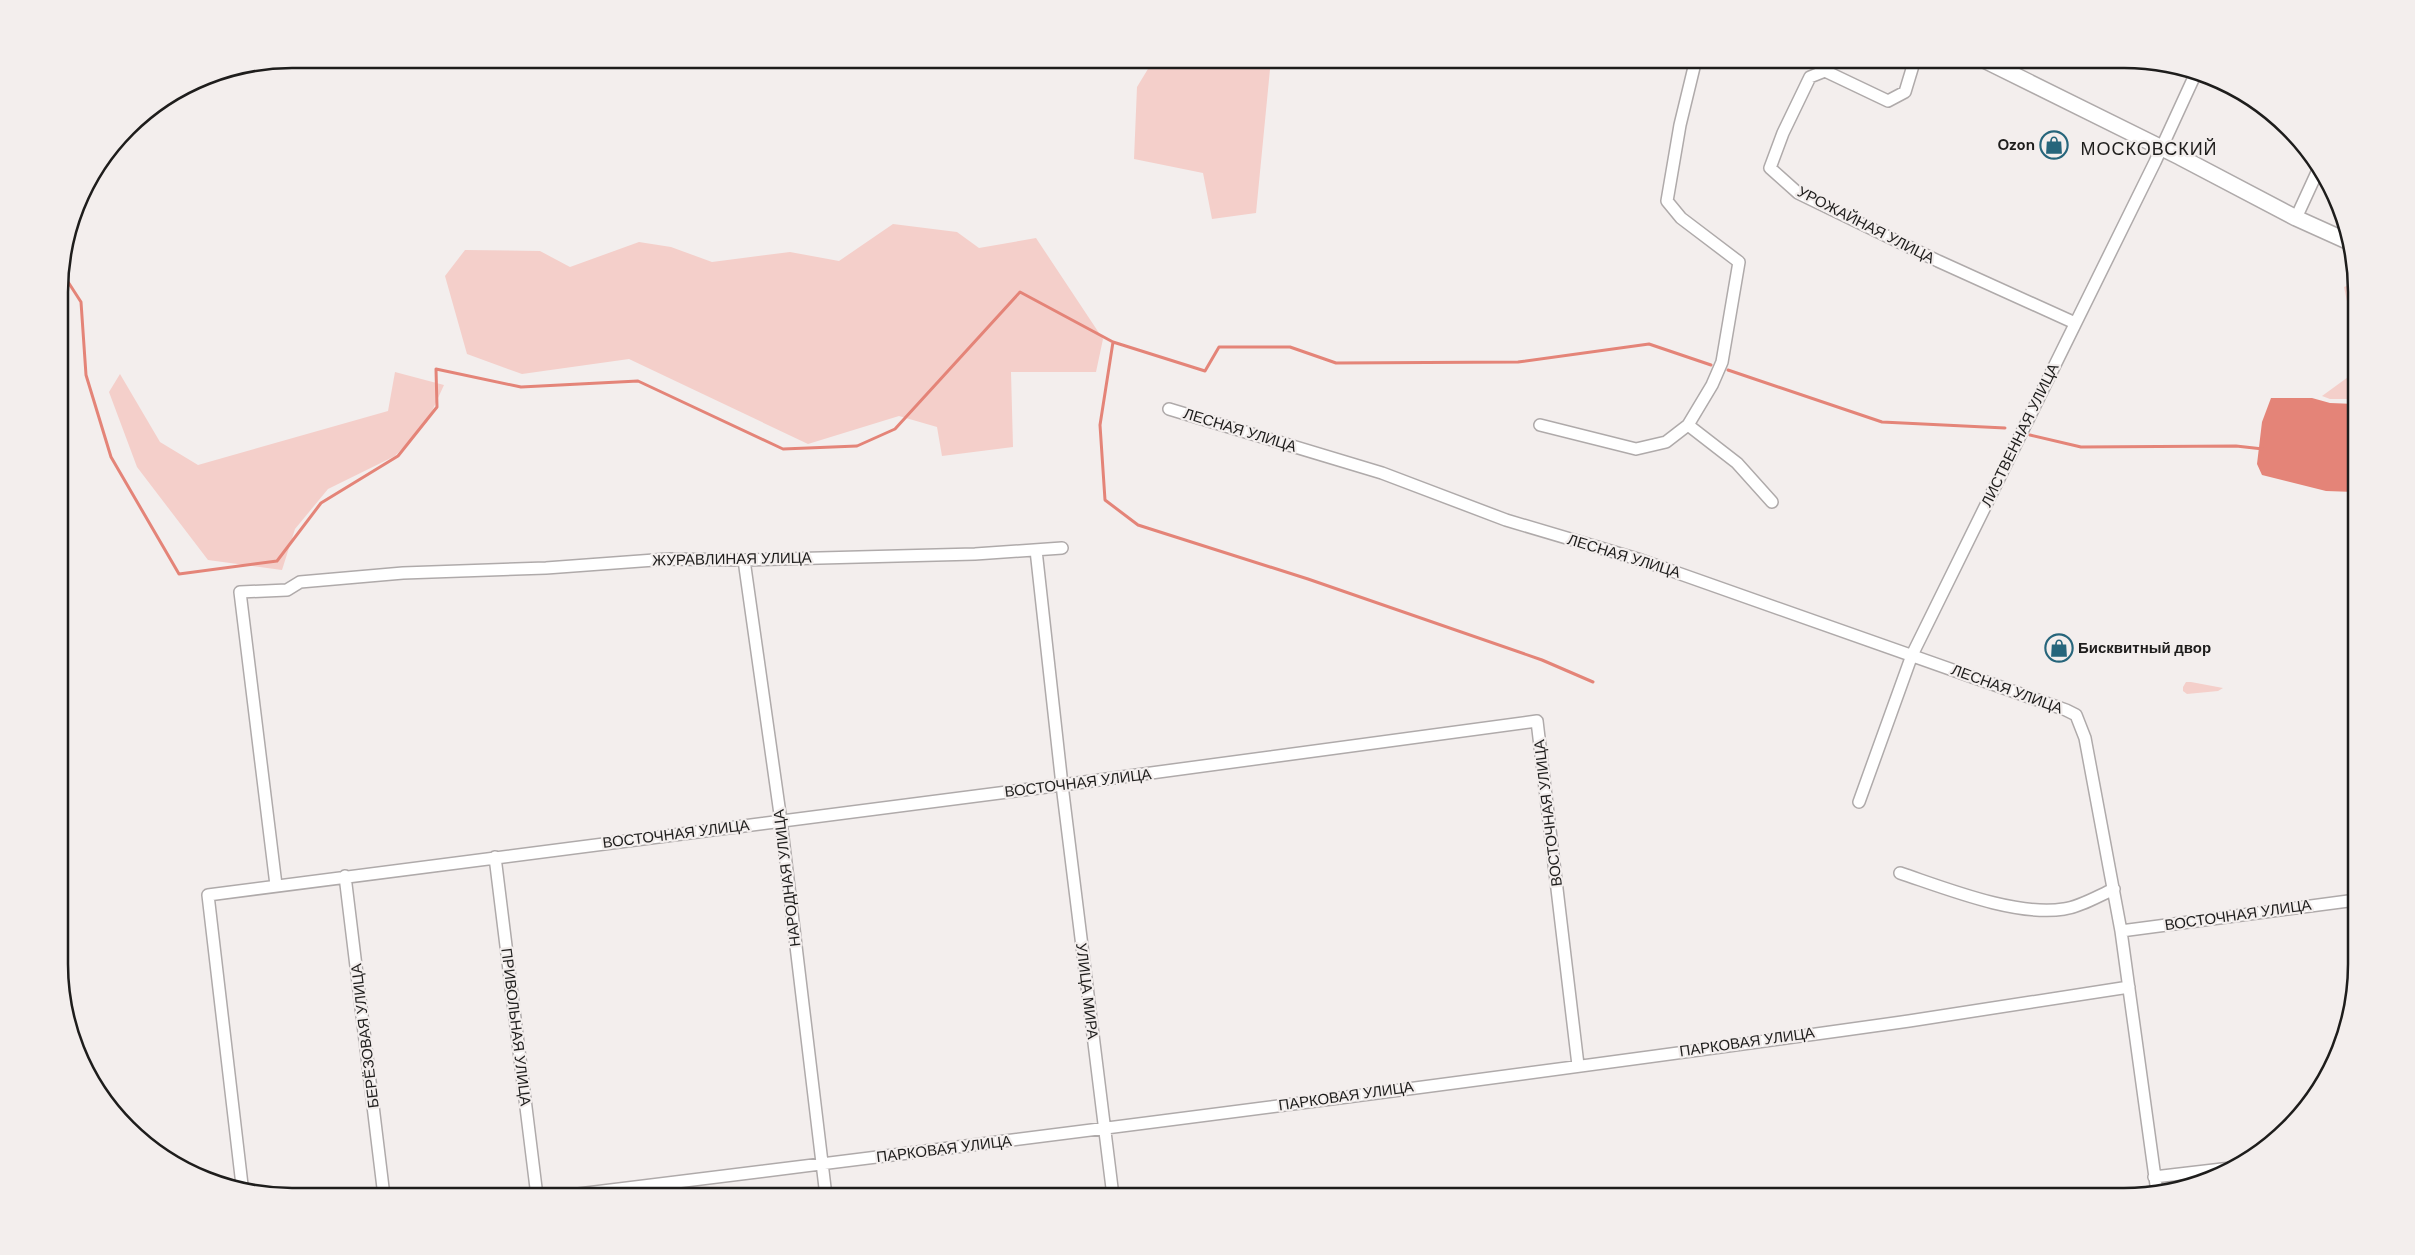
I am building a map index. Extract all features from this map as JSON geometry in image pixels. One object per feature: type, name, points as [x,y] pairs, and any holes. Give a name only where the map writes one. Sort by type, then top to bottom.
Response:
[{"type":"street","points":[[1540,425],[1636,449],[1666,442],[1688,425],[1712,385],[1722,362],[1738,262],[1681,218],[1667,201],[1680,125],[1694,68]]},
{"type":"street","name":"УРОЖАЙНАЯ УЛИЦА","points":[[1912,68],[1905,92],[1888,101],[1824,71],[1810,77],[1783,133],[1770,168],[1798,193],[1938,261],[2075,323]]},
{"type":"street","points":[[2000,68],[2296,218],[2341,238]]},
{"type":"street","name":"ЛИСТВЕННАЯ УЛИЦА","points":[[1860,802],[1912,656],[2194,78]]},
{"type":"street","points":[[2296,218],[2315,176]]},
{"type":"street","name":"ЛЕСНАЯ УЛИЦА","points":[[1169,409],[1382,474],[1506,520],[1641,560],[2076,715],[2085,738],[2114,889]]},
{"type":"street","points":[[1688,425],[1737,463],[1772,502]]},
{"type":"street","name":"ЖУРАВЛИНАЯ УЛИЦА","points":[[276,885],[240,592],[288,590],[300,582],[403,573],[546,568],[668,558],[744,560],[975,554],[1062,548]]},
{"type":"street","name":"УЛИЦА МИРА","points":[[1036,550],[1062,785],[1112,1188]]},
{"type":"street","name":"НАРОДНАЯ УЛИЦА","points":[[744,560],[781,821],[825,1188]]},
{"type":"street","name":"ВОСТОЧНАЯ УЛИЦА","points":[[242,1182],[208,895],[1062,785],[1537,721],[1578,1065]]},
{"type":"street","name":"ПРИВОЛЬНАЯ УЛИЦА","points":[[495,857],[536,1188]]},
{"type":"street","points":[[1900,874],[1999,904],[2040,911],[2066,909],[2114,889],[2129,986],[2155,1186]]},
{"type":"street","name":"БЕРЁЗОВАЯ УЛИЦА","points":[[345,876],[383,1188]]},
{"type":"street","name":"ВОСТОЧНАЯ УЛИЦА","points":[[2121,931],[2348,901]]},
{"type":"street","name":"ПАРКОВАЯ УЛИЦА","points":[[629,1188],[822,1165],[1913,1020],[2129,986]]},
{"type":"street","points":[[2154,1177],[2208,1171]]},
{"type":"shaded area","points":[[1149,68],[1270,68],[1256,213],[1212,219],[1203,173],[1134,159],[1137,87]]},
{"type":"shaded area","points":[[893,224],[957,232],[979,248],[1036,238],[1103,339],[1096,372],[1011,372],[1013,447],[942,456],[937,427],[899,416],[808,444],[629,359],[522,374],[467,354],[445,276],[465,250],[540,251],[570,267],[639,242],[671,247],[712,262],[790,252],[839,261]]},
{"type":"shaded area","points":[[2348,286],[2348,306],[2344,287]]},
{"type":"shaded area","points":[[395,372],[444,385],[427,422],[395,456],[328,489],[295,529],[282,570],[208,560],[137,467],[109,392],[120,374],[160,442],[198,465],[388,411]]},
{"type":"shaded area","points":[[2348,377],[2348,399],[2330,399],[2322,396]]},
{"type":"shaded area","points":[[2271,398],[2312,398],[2330,403],[2348,404],[2348,492],[2326,491],[2262,475],[2257,464],[2262,422]]},
{"type":"shaded area","points":[[2186,682],[2223,688],[2218,691],[2187,694],[2183,691]]},
{"type":"waterway","points":[[68,282],[81,302],[86,375],[111,457],[179,574],[277,561],[321,503],[398,456],[437,407],[436,369],[521,387],[638,381],[783,449],[857,446],[895,429],[1020,292],[1113,342],[1205,371],[1219,347],[1290,347],[1336,363],[1518,362],[1649,344],[1711,365]]},
{"type":"waterway","points":[[1113,342],[1100,425],[1105,500],[1138,525],[1308,579],[1542,660],[1593,682]]},
{"type":"waterway","points":[[1728,370],[1882,422],[2005,428]]},
{"type":"waterway","points":[[2030,435],[2081,447],[2236,446],[2263,449]]},
{"type":"place","name":"Ozon","points":[[2054,145]]},
{"type":"place","name":"Бисквитный двор","points":[[2059,648]]},
{"type":"district","name":"МОСКОВСКИЙ","points":[[2149,149]]}]
